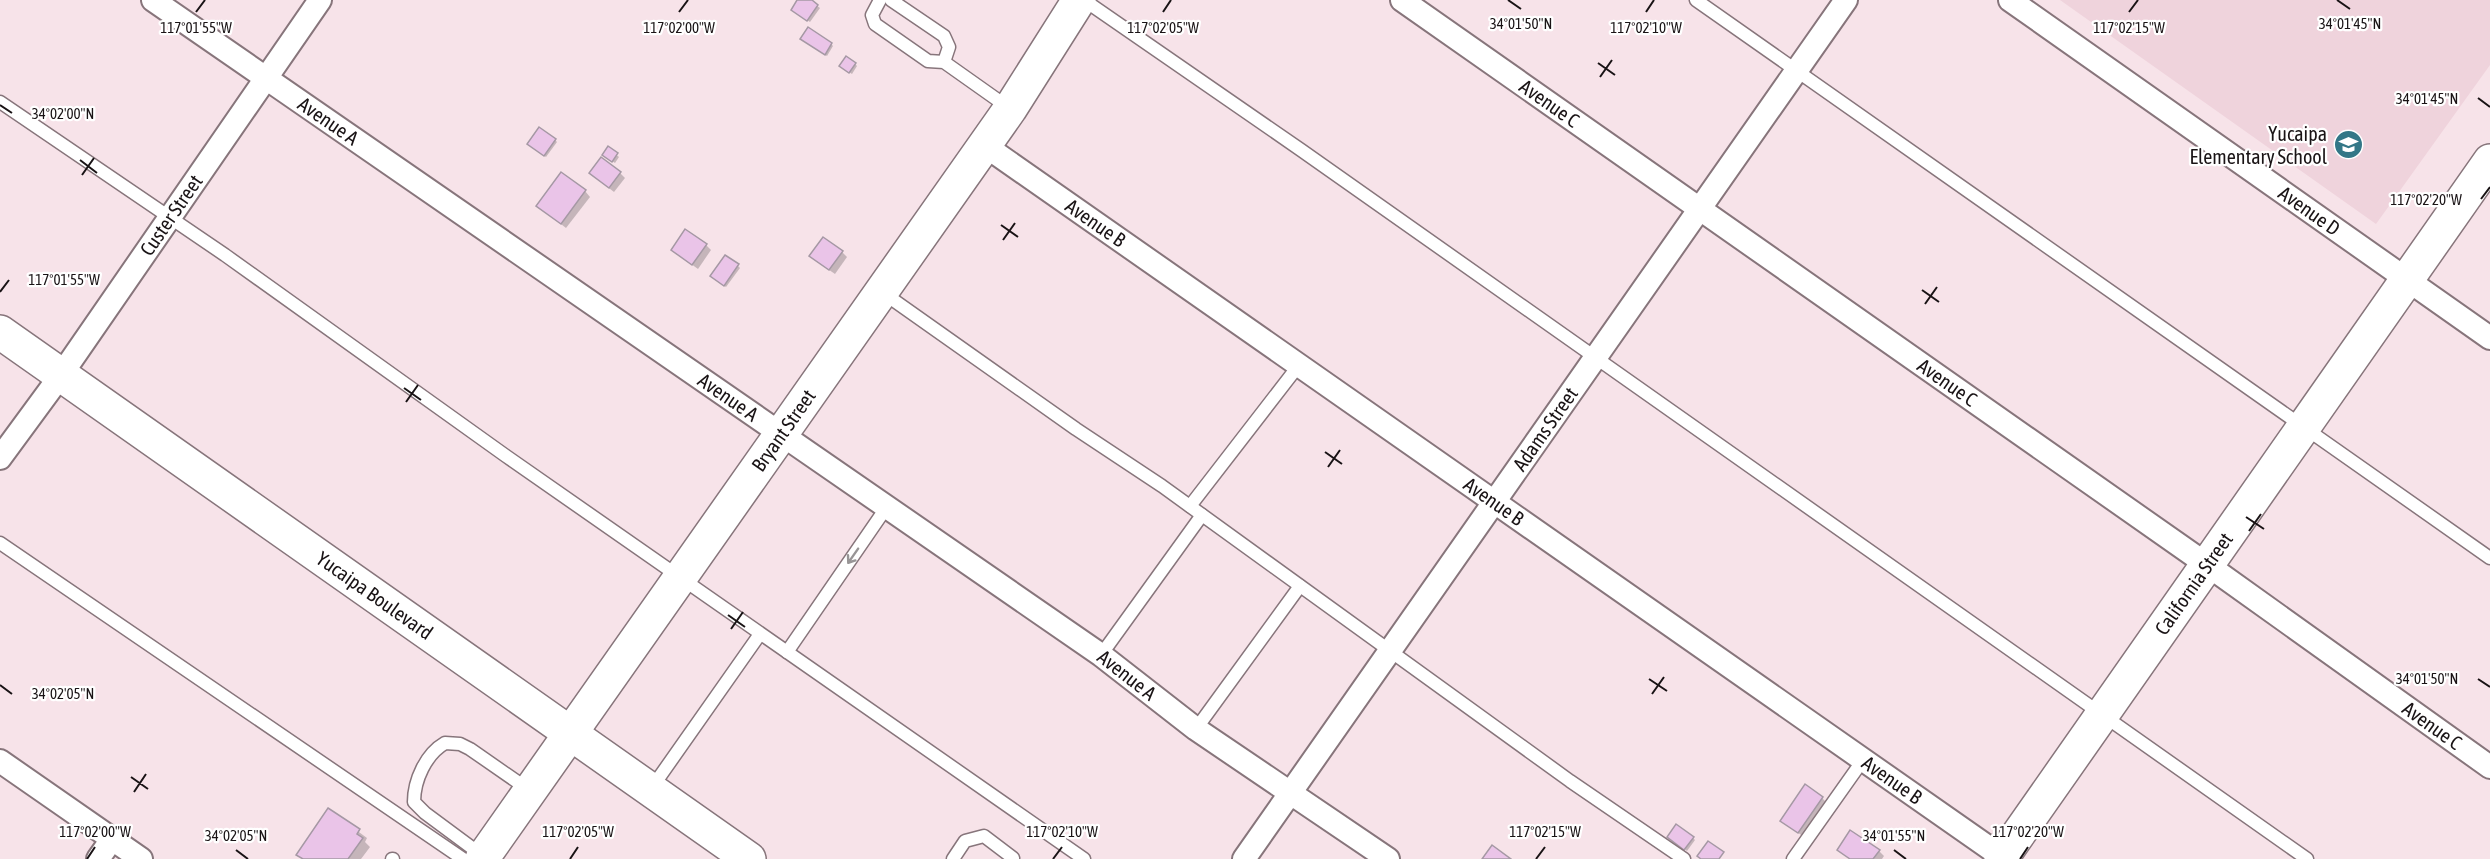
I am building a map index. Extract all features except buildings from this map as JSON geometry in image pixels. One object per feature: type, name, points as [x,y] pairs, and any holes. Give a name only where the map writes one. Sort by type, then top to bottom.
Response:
[{"type":"street","name":"Avenue A","points":[[153,0],[1101,655],[1196,729],[1388,859]]},
{"type":"street","name":"Custer Street","points":[[0,458],[61,375],[320,0]]},
{"type":"street","name":"Bryant Street","points":[[476,858],[531,791],[1010,109],[1079,0]]},
{"type":"street","name":"Avenue C","points":[[1402,0],[2206,564],[2490,767]]},
{"type":"street","name":"Adams Street","points":[[1244,859],[1846,0]]},
{"type":"street","name":"Avenue D","points":[[2010,0],[2490,338]]},
{"type":"street","name":"Avenue B","points":[[984,145],[2003,858]]},
{"type":"street","name":"California Street","points":[[2003,858],[2206,564],[2490,161]]},
{"type":"street","name":"Yucaipa Boulevard","points":[[0,332],[749,859]]},
{"type":"street","points":[[0,761],[141,859]]},
{"type":"street","points":[[98,859],[112,839]]},
{"type":"lane","points":[[880,0],[872,15],[875,24],[927,61],[944,62],[1010,109]]},
{"type":"lane","points":[[891,0],[944,36],[949,47],[944,62]]},
{"type":"lane","points":[[1084,0],[1301,150],[2307,859]]},
{"type":"lane","points":[[1696,0],[2490,558]]},
{"type":"lane","points":[[0,102],[225,255],[679,578],[1084,859]]},
{"type":"lane","points":[[881,291],[1191,506],[1570,781],[1684,859]]},
{"type":"lane","points":[[1191,506],[1299,365]]},
{"type":"lane","points":[[787,652],[886,508]]},
{"type":"lane","points":[[1101,655],[1202,515]]},
{"type":"lane","points":[[0,543],[476,858]]},
{"type":"lane","points":[[1196,729],[1300,586]]},
{"type":"lane","points":[[650,790],[760,634]]},
{"type":"lane","points":[[476,858],[414,802],[416,783],[430,756],[445,743],[460,744],[531,791]]},
{"type":"lane","points":[[1793,859],[1863,760]]},
{"type":"lane","points":[[953,859],[966,841],[984,836],[1013,858]]},
{"type":"shaded area","name":"Yucaipa Elementary School","points":[[2060,0],[2490,0],[2490,65],[2376,224]]},
{"type":"place","name":"Yucaipa Elementary School","points":[[2348,145]]}]
